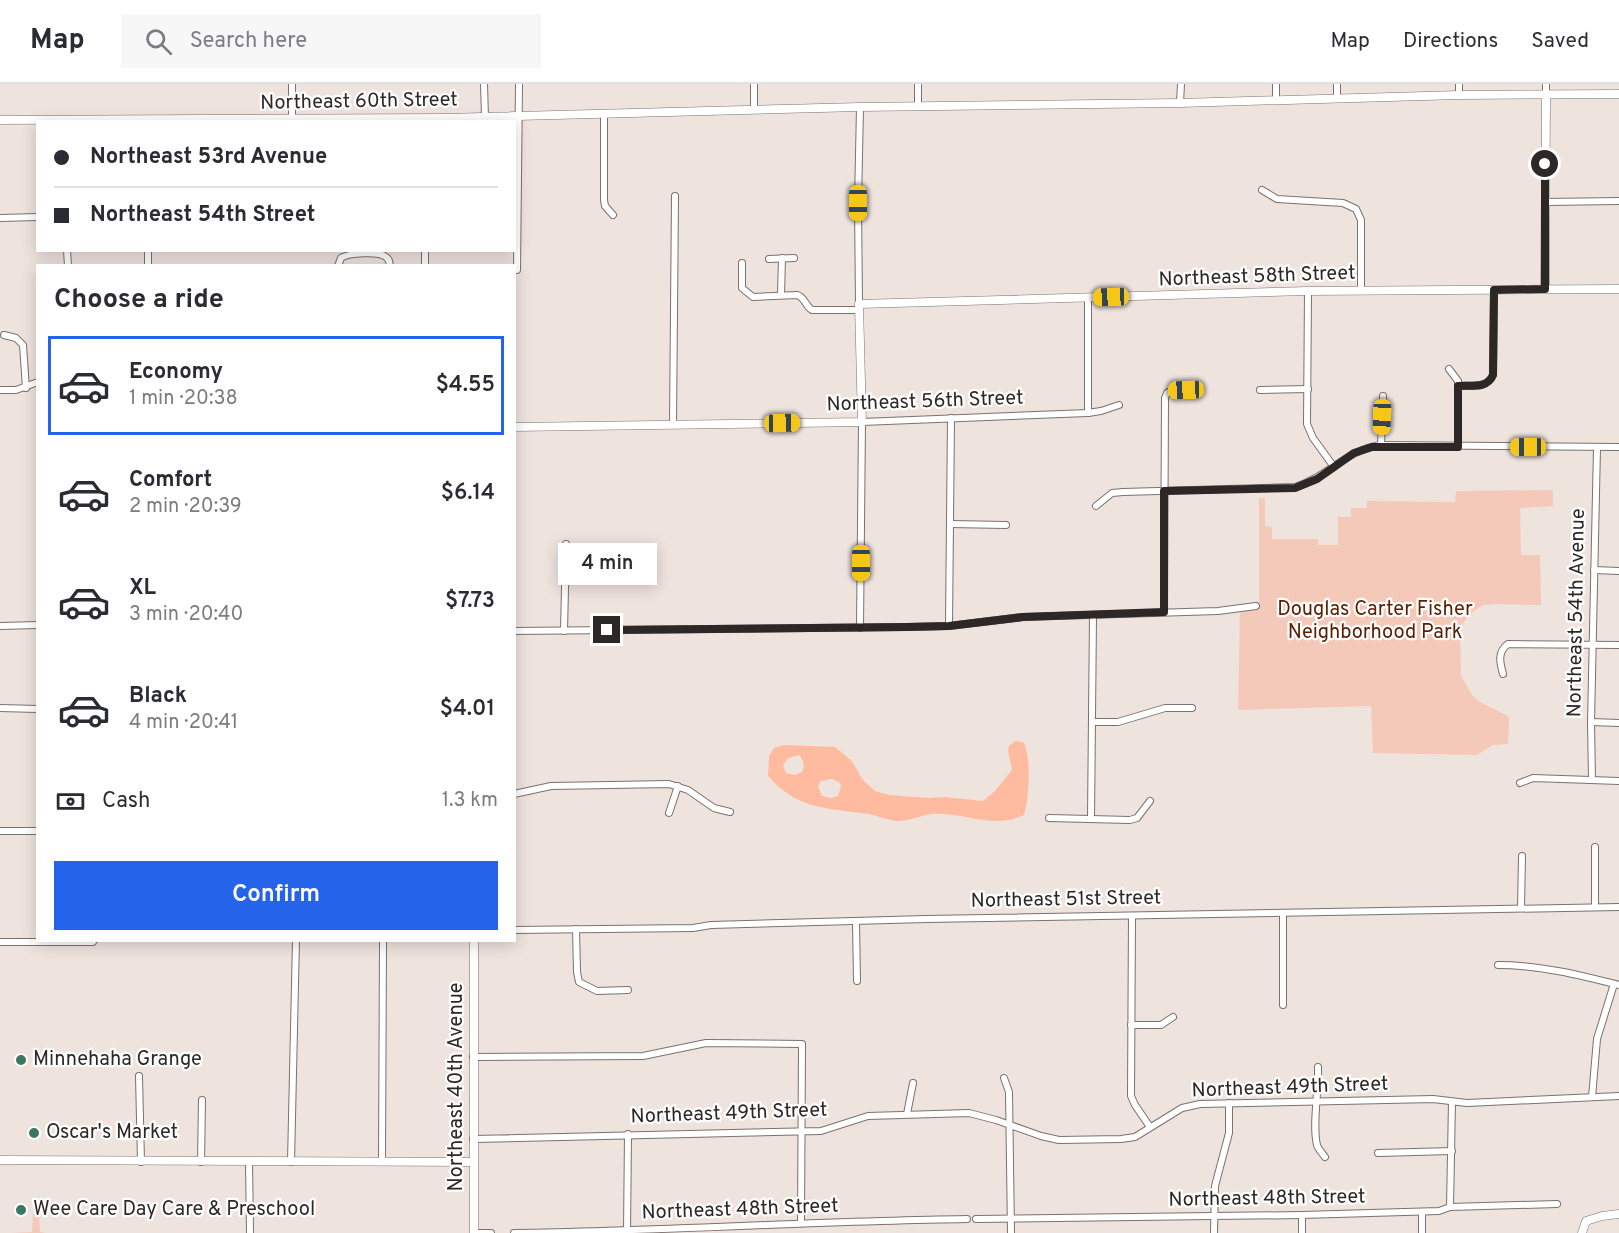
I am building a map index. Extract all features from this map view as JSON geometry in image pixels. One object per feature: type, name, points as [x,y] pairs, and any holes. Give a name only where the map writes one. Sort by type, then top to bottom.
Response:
[{"type":"street","points":[[292,84],[292,120]]},
{"type":"street","points":[[484,84],[485,117]]},
{"type":"street","points":[[517,270],[519,84]]},
{"type":"street","points":[[754,84],[754,110]]},
{"type":"street","points":[[918,84],[918,106]]},
{"type":"street","points":[[1180,103],[1181,84]]},
{"type":"street","points":[[1276,84],[1276,100]]},
{"type":"street","points":[[1337,84],[1337,98]]},
{"type":"street","points":[[1459,84],[1459,95]]},
{"type":"street","points":[[1545,289],[1546,84]]},
{"type":"street","name":"Northeast 60th Street","points":[[0,120],[292,120],[485,117],[860,107],[1619,94]]},
{"type":"street","points":[[860,107],[858,203],[862,422],[860,628]]},
{"type":"street","points":[[604,114],[604,200],[605,206],[613,215]]},
{"type":"street","points":[[1262,190],[1276,199],[1343,203],[1356,209],[1361,220],[1361,290]]},
{"type":"street","points":[[673,425],[675,196]]},
{"type":"street","points":[[1545,202],[1619,201]]},
{"type":"street","points":[[0,218],[36,217]]},
{"type":"street","points":[[339,264],[341,258],[347,254],[376,254],[387,257],[389,264]]},
{"type":"street","points":[[781,295],[782,258]]},
{"type":"street","points":[[769,259],[794,258]]},
{"type":"street","points":[[742,263],[742,288],[753,297],[799,296],[808,308],[817,311],[859,307]]},
{"type":"street","name":"Northeast 58th Street","points":[[859,307],[1308,291],[1619,289]]},
{"type":"street","points":[[1458,386],[1485,385],[1490,382],[1493,375],[1494,290]]},
{"type":"street","points":[[1308,291],[1308,430],[1334,466]]},
{"type":"street","points":[[1088,298],[1088,413]]},
{"type":"street","points":[[4,334],[16,338],[23,345],[26,388]]},
{"type":"street","points":[[1449,369],[1458,381],[1458,447]]},
{"type":"street","points":[[0,390],[26,388],[36,383]]},
{"type":"street","points":[[1164,612],[1165,404],[1167,393],[1172,390],[1200,389]]},
{"type":"street","points":[[1260,390],[1308,389]]},
{"type":"street","points":[[1381,445],[1383,396]]},
{"type":"street","name":"Northeast 56th Street","points":[[516,428],[862,422],[1088,413],[1119,405]]},
{"type":"street","points":[[949,626],[951,418]]},
{"type":"street","points":[[1096,506],[1112,493],[1295,488],[1317,479],[1361,449],[1381,445],[1619,447]]},
{"type":"street","name":"Northeast 54th Avenue","points":[[1592,780],[1591,722],[1597,448]]},
{"type":"street","points":[[950,524],[1006,525]]},
{"type":"street","points":[[564,631],[566,544]]},
{"type":"street","points":[[1594,570],[1619,571]]},
{"type":"street","points":[[516,631],[949,626],[1023,617],[1218,611],[1256,606]]},
{"type":"street","points":[[1091,819],[1093,616]]},
{"type":"street","points":[[0,626],[36,624]]},
{"type":"street","points":[[1503,674],[1500,663],[1502,649],[1512,643],[1619,645]]},
{"type":"street","points":[[0,708],[36,709]]},
{"type":"street","points":[[1092,722],[1118,722],[1165,708],[1192,708]]},
{"type":"street","points":[[1591,722],[1619,723]]},
{"type":"street","points":[[1520,783],[1533,778],[1619,781]]},
{"type":"street","points":[[516,794],[551,786],[660,783],[688,790],[714,808],[730,812]]},
{"type":"street","points":[[669,813],[678,786]]},
{"type":"street","points":[[1049,818],[1137,818],[1150,801]]},
{"type":"street","points":[[0,831],[36,831]]},
{"type":"street","points":[[1595,847],[1595,907]]},
{"type":"street","points":[[1521,908],[1522,856]]},
{"type":"street","name":"Northeast 51st Street","points":[[516,930],[1619,907]]},
{"type":"street","points":[[1282,1005],[1283,913]]},
{"type":"street","points":[[1132,916],[1131,1096],[1150,1127]]},
{"type":"street","points":[[856,922],[857,981]]},
{"type":"street","points":[[576,929],[579,982],[597,991],[628,990]]},
{"type":"street","points":[[0,942],[93,942]]},
{"type":"street","points":[[291,1162],[296,942]]},
{"type":"street","points":[[382,1162],[383,942]]},
{"type":"street","name":"Northeast 40th Avenue","points":[[474,942],[474,1233]]},
{"type":"street","points":[[1498,964],[1557,971],[1616,984],[1597,1039],[1592,1097]]},
{"type":"street","points":[[1131,1025],[1161,1025],[1173,1017]]},
{"type":"street","points":[[473,1057],[643,1056],[706,1043],[802,1044],[801,1223]]},
{"type":"street","points":[[1318,1067],[1317,1146],[1325,1157]]},
{"type":"street","points":[[139,1076],[141,1162]]},
{"type":"street","points":[[1004,1078],[1010,1092],[1011,1233]]},
{"type":"street","points":[[907,1114],[913,1083]]},
{"type":"street","name":"Northeast 49th Street","points":[[473,1139],[821,1131],[868,1116],[969,1113],[1041,1137],[1059,1140],[1121,1139],[1136,1137],[1182,1108],[1200,1104],[1433,1099],[1452,1102],[1619,1096]]},
{"type":"street","points":[[201,1162],[202,1100]]},
{"type":"street","points":[[1450,1207],[1452,1102]]},
{"type":"street","points":[[1214,1233],[1215,1186],[1229,1133],[1229,1103]]},
{"type":"street","points":[[627,1232],[628,1134]]},
{"type":"street","points":[[1378,1153],[1452,1152]]},
{"type":"street","points":[[0,1160],[473,1162]]},
{"type":"street","points":[[249,1162],[250,1233]]},
{"type":"street","name":"Northeast 48th Street","points":[[976,1219],[1422,1212],[1444,1211],[1450,1207],[1557,1204]]},
{"type":"street","points":[[1422,1212],[1422,1233]]},
{"type":"street","points":[[1582,1233],[1586,1221],[1619,1214]]},
{"type":"street","points":[[1302,1215],[1302,1233]]},
{"type":"street","name":"Northeast 48th Street","points":[[514,1233],[627,1232],[801,1223],[967,1220]]},
{"type":"street","points":[[474,1233],[491,1233]]},
{"type":"green space","name":"Douglas Carter Fisher Neighborhood Park","points":[[1553,490],[1553,506],[1520,508],[1521,555],[1540,555],[1541,605],[1483,605],[1471,613],[1463,623],[1460,632],[1461,676],[1472,695],[1480,702],[1508,716],[1508,744],[1493,745],[1477,755],[1373,753],[1371,706],[1238,710],[1240,611],[1259,610],[1259,498],[1265,498],[1265,526],[1272,527],[1272,539],[1318,539],[1318,545],[1338,545],[1338,517],[1351,517],[1351,508],[1367,508],[1367,501],[1455,502],[1456,491]]},
{"type":"green space","points":[[33,1214],[39,1214],[40,1232],[46,1233],[10,1233],[32,1232]]},
{"type":"shaded area","points":[[1015,741],[1023,742],[1026,748],[1029,767],[1027,799],[1024,815],[1001,821],[932,814],[896,821],[869,814],[814,806],[791,795],[768,776],[769,756],[774,748],[784,745],[835,747],[852,761],[862,779],[875,791],[889,795],[983,801],[995,791],[1012,770],[1009,746]],"holes":[[[799,755],[804,763],[802,772],[795,775],[786,773],[783,765],[788,758]],[[832,779],[839,782],[841,786],[838,796],[831,798],[822,796],[818,786],[821,781]]]},
{"type":"place","name":"Minnehaha Grange","points":[[21,1060]]},
{"type":"place","name":"Oscar's Market","points":[[34,1133]]},
{"type":"place","name":"Wee Care Day Care & Preschool","points":[[21,1210]]},
{"type":"route","points":[[607,630],[949,626],[1023,617],[1164,612],[1164,491],[1295,488],[1317,479],[1361,449],[1381,445],[1458,447],[1458,386],[1485,385],[1490,382],[1493,375],[1494,290],[1545,289],[1545,164]]}]
